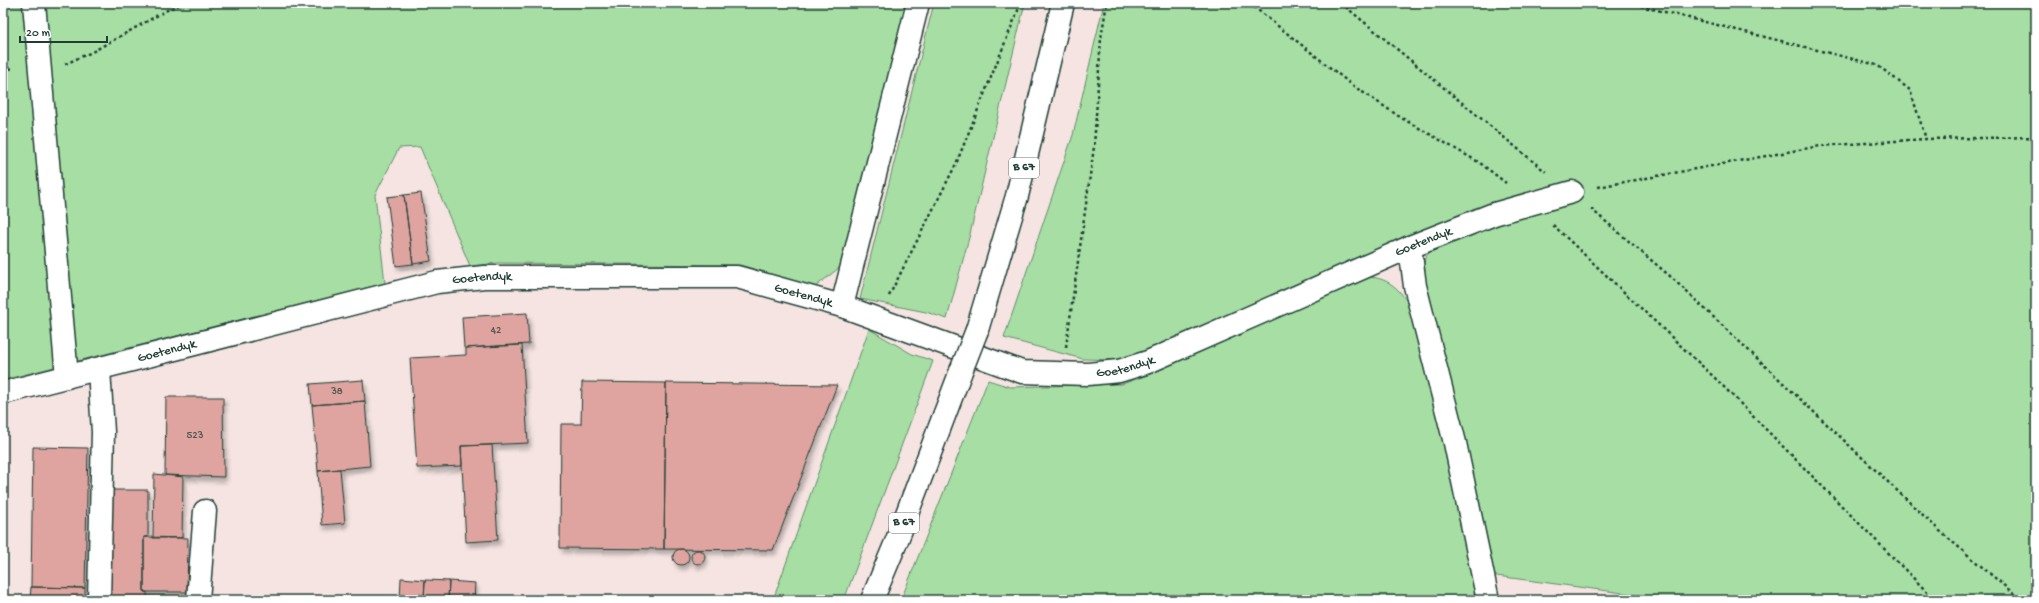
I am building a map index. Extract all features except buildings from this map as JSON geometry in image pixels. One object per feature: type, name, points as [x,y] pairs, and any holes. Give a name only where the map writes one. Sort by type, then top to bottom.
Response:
[{"type":"street","points":[[34,3],[67,377]]},
{"type":"street","points":[[842,306],[918,3]]},
{"type":"street","name":"B 67","points":[[872,600],[897,540],[977,330],[1017,196],[1063,3]]},
{"type":"street","name":"Goetendyk","points":[[3,393],[437,282],[484,277],[737,277],[842,306],[1022,372],[1063,372],[1088,374],[1118,371],[1148,362],[1410,247],[1494,214],[1572,192]]},
{"type":"street","points":[[1410,247],[1415,286],[1455,443],[1488,600]]},
{"type":"street","points":[[99,369],[103,432],[99,600]]},
{"type":"street","points":[[198,600],[205,511]]},
{"type":"path","points":[[3,68],[40,71],[68,64],[169,9],[183,3]]},
{"type":"path","points":[[878,320],[956,164],[1021,3]]},
{"type":"path","points":[[1063,372],[1094,147],[1101,38],[1107,3]]},
{"type":"path","points":[[1249,3],[1352,85],[1400,117],[1480,164],[1496,175],[1530,204],[1580,249],[1718,381],[1935,600]]},
{"type":"path","points":[[1341,3],[1516,149],[1572,192],[1671,277],[1942,534],[2022,600]]},
{"type":"path","points":[[1629,3],[1877,65],[1910,90],[1926,140]]},
{"type":"path","points":[[1572,192],[1820,146],[1926,140],[2036,137]]},
{"type":"green space","points":[[3,3],[910,3],[844,264],[815,287],[740,265],[498,263],[470,266],[420,147],[399,148],[375,195],[385,283],[3,380]]},
{"type":"green space","points":[[934,3],[1025,3],[970,234],[947,319],[926,312],[860,299]]},
{"type":"green space","points":[[1104,3],[2036,3],[2036,600],[1675,600],[1489,575],[1424,299],[1423,270],[1425,258],[1435,245],[1499,221],[1475,208],[1368,253],[1149,353],[1120,360],[1083,359],[1004,338],[1073,135]]},
{"type":"green space","points":[[1365,277],[1377,278],[1388,282],[1396,288],[1409,305],[1422,337],[1481,600],[901,600],[988,380],[1010,387],[1122,384],[1148,375],[1355,279]]},
{"type":"green space","points":[[869,329],[912,354],[933,361],[844,600],[773,600]]}]
